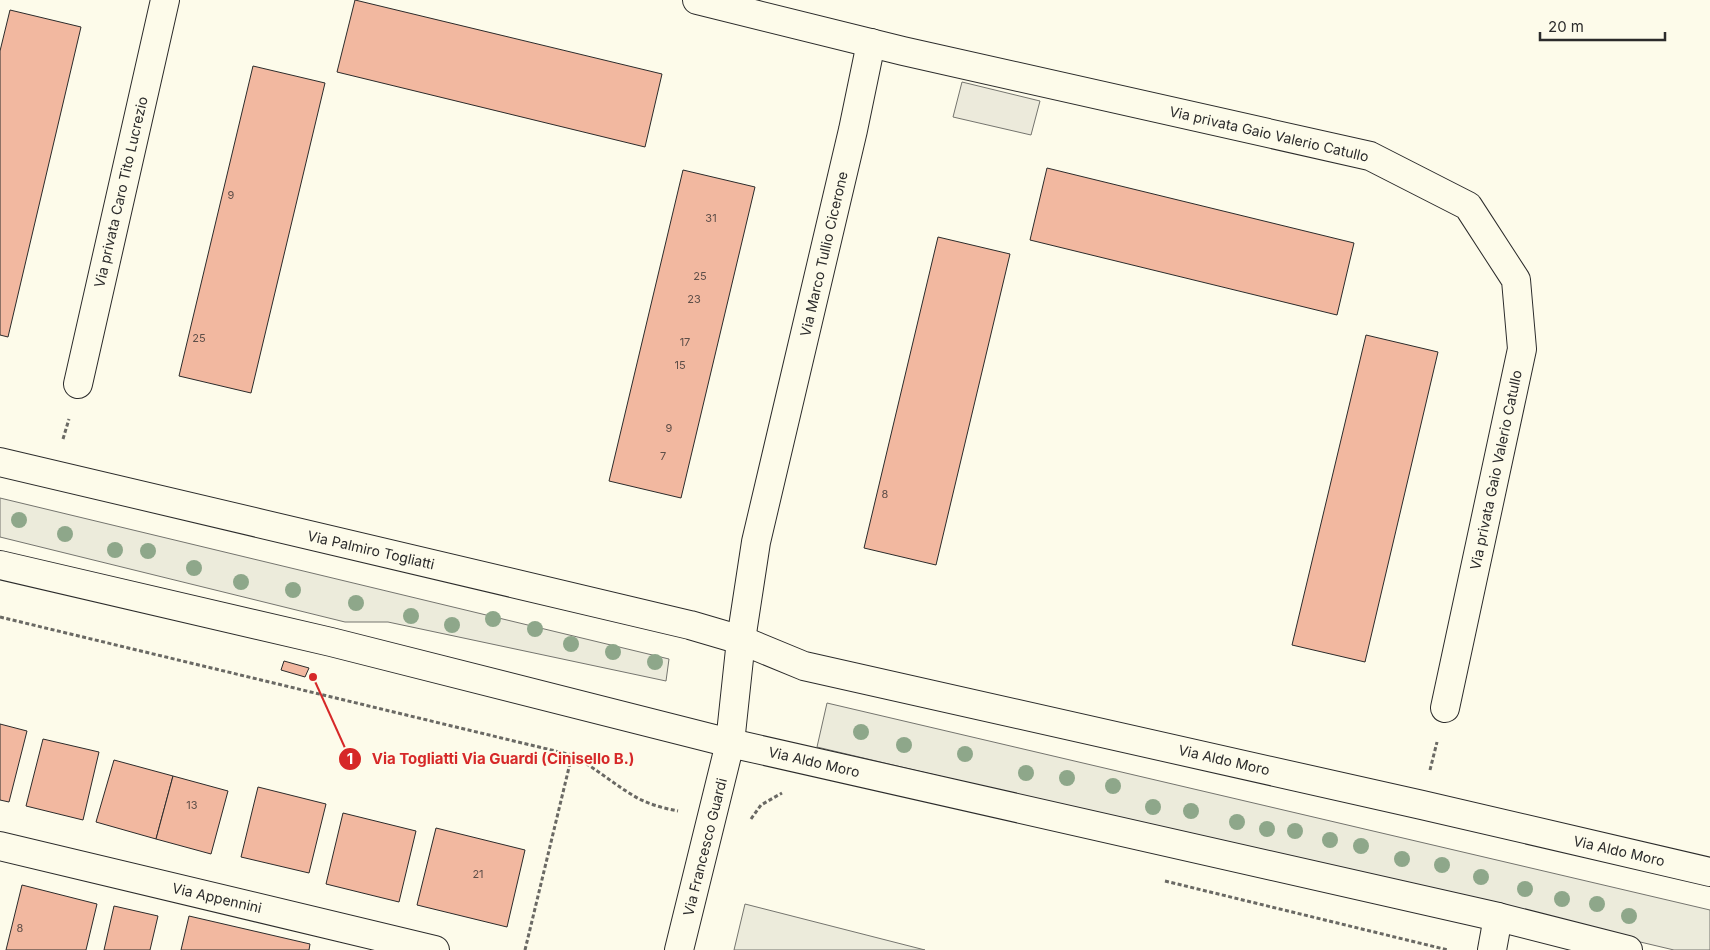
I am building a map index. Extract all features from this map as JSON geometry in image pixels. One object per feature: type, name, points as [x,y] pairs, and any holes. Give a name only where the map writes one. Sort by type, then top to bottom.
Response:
[{"type":"street","name":"Via privata Caro Tito Lucrezio","points":[[78,384],[165,0]]},
{"type":"street","points":[[697,0],[870,43]]},
{"type":"street","name":"Via Marco Tullio Cicerone","points":[[730,743],[741,640],[756,542],[853,130],[870,43]]},
{"type":"street","name":"Via privata Gaio Valerio Catullo","points":[[870,43],[1370,156],[1468,206],[1516,280],[1522,349],[1445,708]]},
{"type":"street","name":"Via Palmiro Togliatti","points":[[0,462],[690,625],[741,640]]},
{"type":"street","points":[[0,565],[321,640],[730,743]]},
{"type":"street","name":"Via Aldo Moro","points":[[741,640],[804,666],[1422,804],[1710,872]]},
{"type":"street","name":"Via Aldo Moro","points":[[730,743],[1498,917],[1628,950]]},
{"type":"street","name":"Via Francesco Guardi","points":[[679,950],[730,743]]},
{"type":"street","name":"Via Appennini","points":[[0,846],[435,950]]},
{"type":"street","points":[[1492,950],[1498,917]]},
{"type":"path","points":[[54,475],[78,384]]},
{"type":"path","points":[[0,617],[572,755],[597,769],[634,796],[649,803],[684,812]]},
{"type":"path","points":[[1422,804],[1445,708]]},
{"type":"path","points":[[525,950],[572,755]]},
{"type":"path","points":[[749,827],[755,811],[776,795]]},
{"type":"shaded area","points":[[962,82],[1040,101],[1031,135],[953,117]]},
{"type":"shaded area","points":[[0,498],[669,659],[666,681],[388,622],[345,622],[0,537]]},
{"type":"shaded area","points":[[827,703],[1710,910],[1710,950],[1674,950],[817,747]]},
{"type":"shaded area","points":[[745,904],[925,950],[734,950]]},
{"type":"building","points":[[355,0],[662,74],[645,147],[337,72]]},
{"type":"building","points":[[10,10],[81,27],[8,337],[0,335],[0,51]]},
{"type":"building","points":[[253,66],[325,83],[251,393],[179,376]]},
{"type":"building","points":[[1047,168],[1354,243],[1337,315],[1030,240]]},
{"type":"building","points":[[683,170],[755,187],[681,498],[609,481]]},
{"type":"building","points":[[938,237],[1010,254],[936,565],[864,548]]},
{"type":"building","points":[[1366,335],[1438,352],[1365,662],[1292,645]]},
{"type":"building","points":[[284,661],[309,668],[305,677],[281,670]]},
{"type":"building","points":[[0,724],[27,731],[9,802],[0,800]]},
{"type":"building","points":[[43,739],[99,752],[83,820],[26,806]]},
{"type":"building","points":[[114,760],[173,776],[156,839],[96,822]]},
{"type":"building","points":[[173,776],[228,791],[211,854],[156,839]]},
{"type":"building","points":[[258,787],[326,804],[309,873],[241,857]]},
{"type":"building","points":[[343,813],[416,831],[399,902],[326,884]]},
{"type":"building","points":[[436,828],[525,850],[507,927],[417,905]]},
{"type":"building","points":[[22,885],[97,904],[86,950],[6,950]]},
{"type":"building","points":[[114,906],[158,916],[150,950],[104,950]]},
{"type":"building","points":[[189,916],[310,944],[309,950],[181,950]]},
{"type":"place","name":"Via Togliatti Via Guardi (Cinisello B.)","points":[[313,677]]}]
